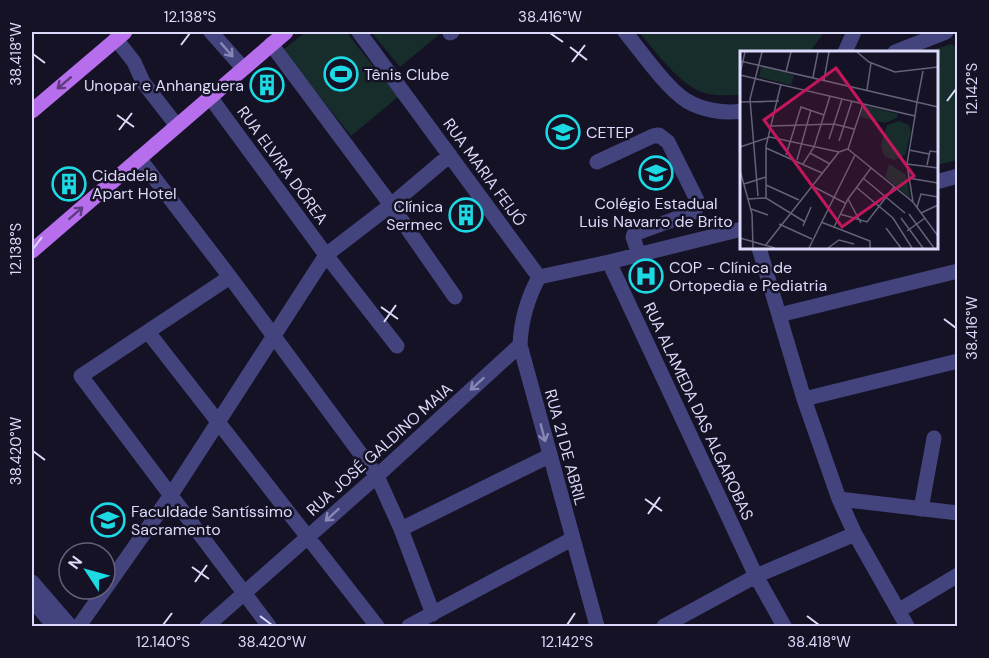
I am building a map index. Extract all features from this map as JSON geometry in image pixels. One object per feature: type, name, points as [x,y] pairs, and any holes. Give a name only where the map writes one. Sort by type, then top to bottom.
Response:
[{"type":"main road","points":[[32,251],[286,32]]},
{"type":"main road","points":[[32,111],[121,35]]},
{"type":"street","points":[[211,32],[243,68]]},
{"type":"street","name":"RUA MARIA FEIJÓ","points":[[359,32],[539,277]]},
{"type":"street","points":[[625,32],[667,82],[687,101],[718,111],[740,111]]},
{"type":"street","points":[[845,51],[854,32]]},
{"type":"street","points":[[898,51],[947,32],[957,36]]},
{"type":"street","points":[[121,35],[142,82],[177,126]]},
{"type":"street","points":[[271,44],[391,205],[455,297]]},
{"type":"street","name":"RUA ELVIRA DÓREA","points":[[210,97],[326,255],[397,346]]},
{"type":"street","points":[[597,162],[659,135],[668,142],[697,200],[694,213],[634,234],[639,255]]},
{"type":"street","points":[[79,627],[171,495],[326,255],[391,205],[450,155]]},
{"type":"street","points":[[139,158],[273,334],[376,476],[400,529],[433,614]]},
{"type":"street","points":[[938,181],[957,176]]},
{"type":"street","points":[[539,277],[740,229]]},
{"type":"street","points":[[759,249],[804,399],[838,499],[907,627]]},
{"type":"street","name":"RUA ALAMEDA DAS ALGAROBAS","points":[[609,262],[756,576],[784,627]]},
{"type":"street","points":[[779,315],[957,271]]},
{"type":"street","points":[[230,277],[81,376],[269,627]]},
{"type":"street","name":"RUA 21 DE ABRIL","points":[[539,277],[529,295],[524,311],[520,328],[520,345],[597,627]]},
{"type":"street","points":[[148,332],[377,627]]},
{"type":"street","name":"RUA JOSÉ GALDINO MAIA","points":[[207,627],[520,345]]},
{"type":"street","points":[[804,399],[957,361]]},
{"type":"street","points":[[921,509],[934,438]]},
{"type":"street","points":[[400,529],[549,456]]},
{"type":"street","points":[[838,499],[957,513]]},
{"type":"street","points":[[664,627],[756,576],[855,534]]},
{"type":"street","points":[[409,627],[572,539]]},
{"type":"street","points":[[898,611],[957,575]]},
{"type":"street","points":[[32,582],[70,627]]},
{"type":"street","points":[[32,600],[54,627]]},
{"type":"green space","name":"Tênis Clube","points":[[306,32],[346,32],[398,97],[351,136],[283,50]]},
{"type":"green space","points":[[371,32],[442,32],[400,67]]},
{"type":"green space","points":[[639,32],[824,32],[811,51],[740,51],[740,95],[708,94],[688,85]]},
{"type":"green space","points":[[951,44],[957,47],[957,160],[938,165],[938,51],[930,51]]},
{"type":"place","name":"Tênis Clube","points":[[341,74]]},
{"type":"place","name":"Unopar e Anhanguera","points":[[267,85]]},
{"type":"place","name":"CETEP","points":[[563,132]]},
{"type":"place","name":"Colégio Estadual Luis Navarro de Brito","points":[[656,173]]},
{"type":"place","name":"Cidadela Apart Hotel","points":[[69,184]]},
{"type":"place","name":"Clínica Sermec","points":[[466,215]]},
{"type":"place","name":"COP - Clínica de Ortopedia e Pediatria","points":[[646,276]]},
{"type":"place","name":"Faculdade Santíssimo Sacramento","points":[[108,520]]}]
